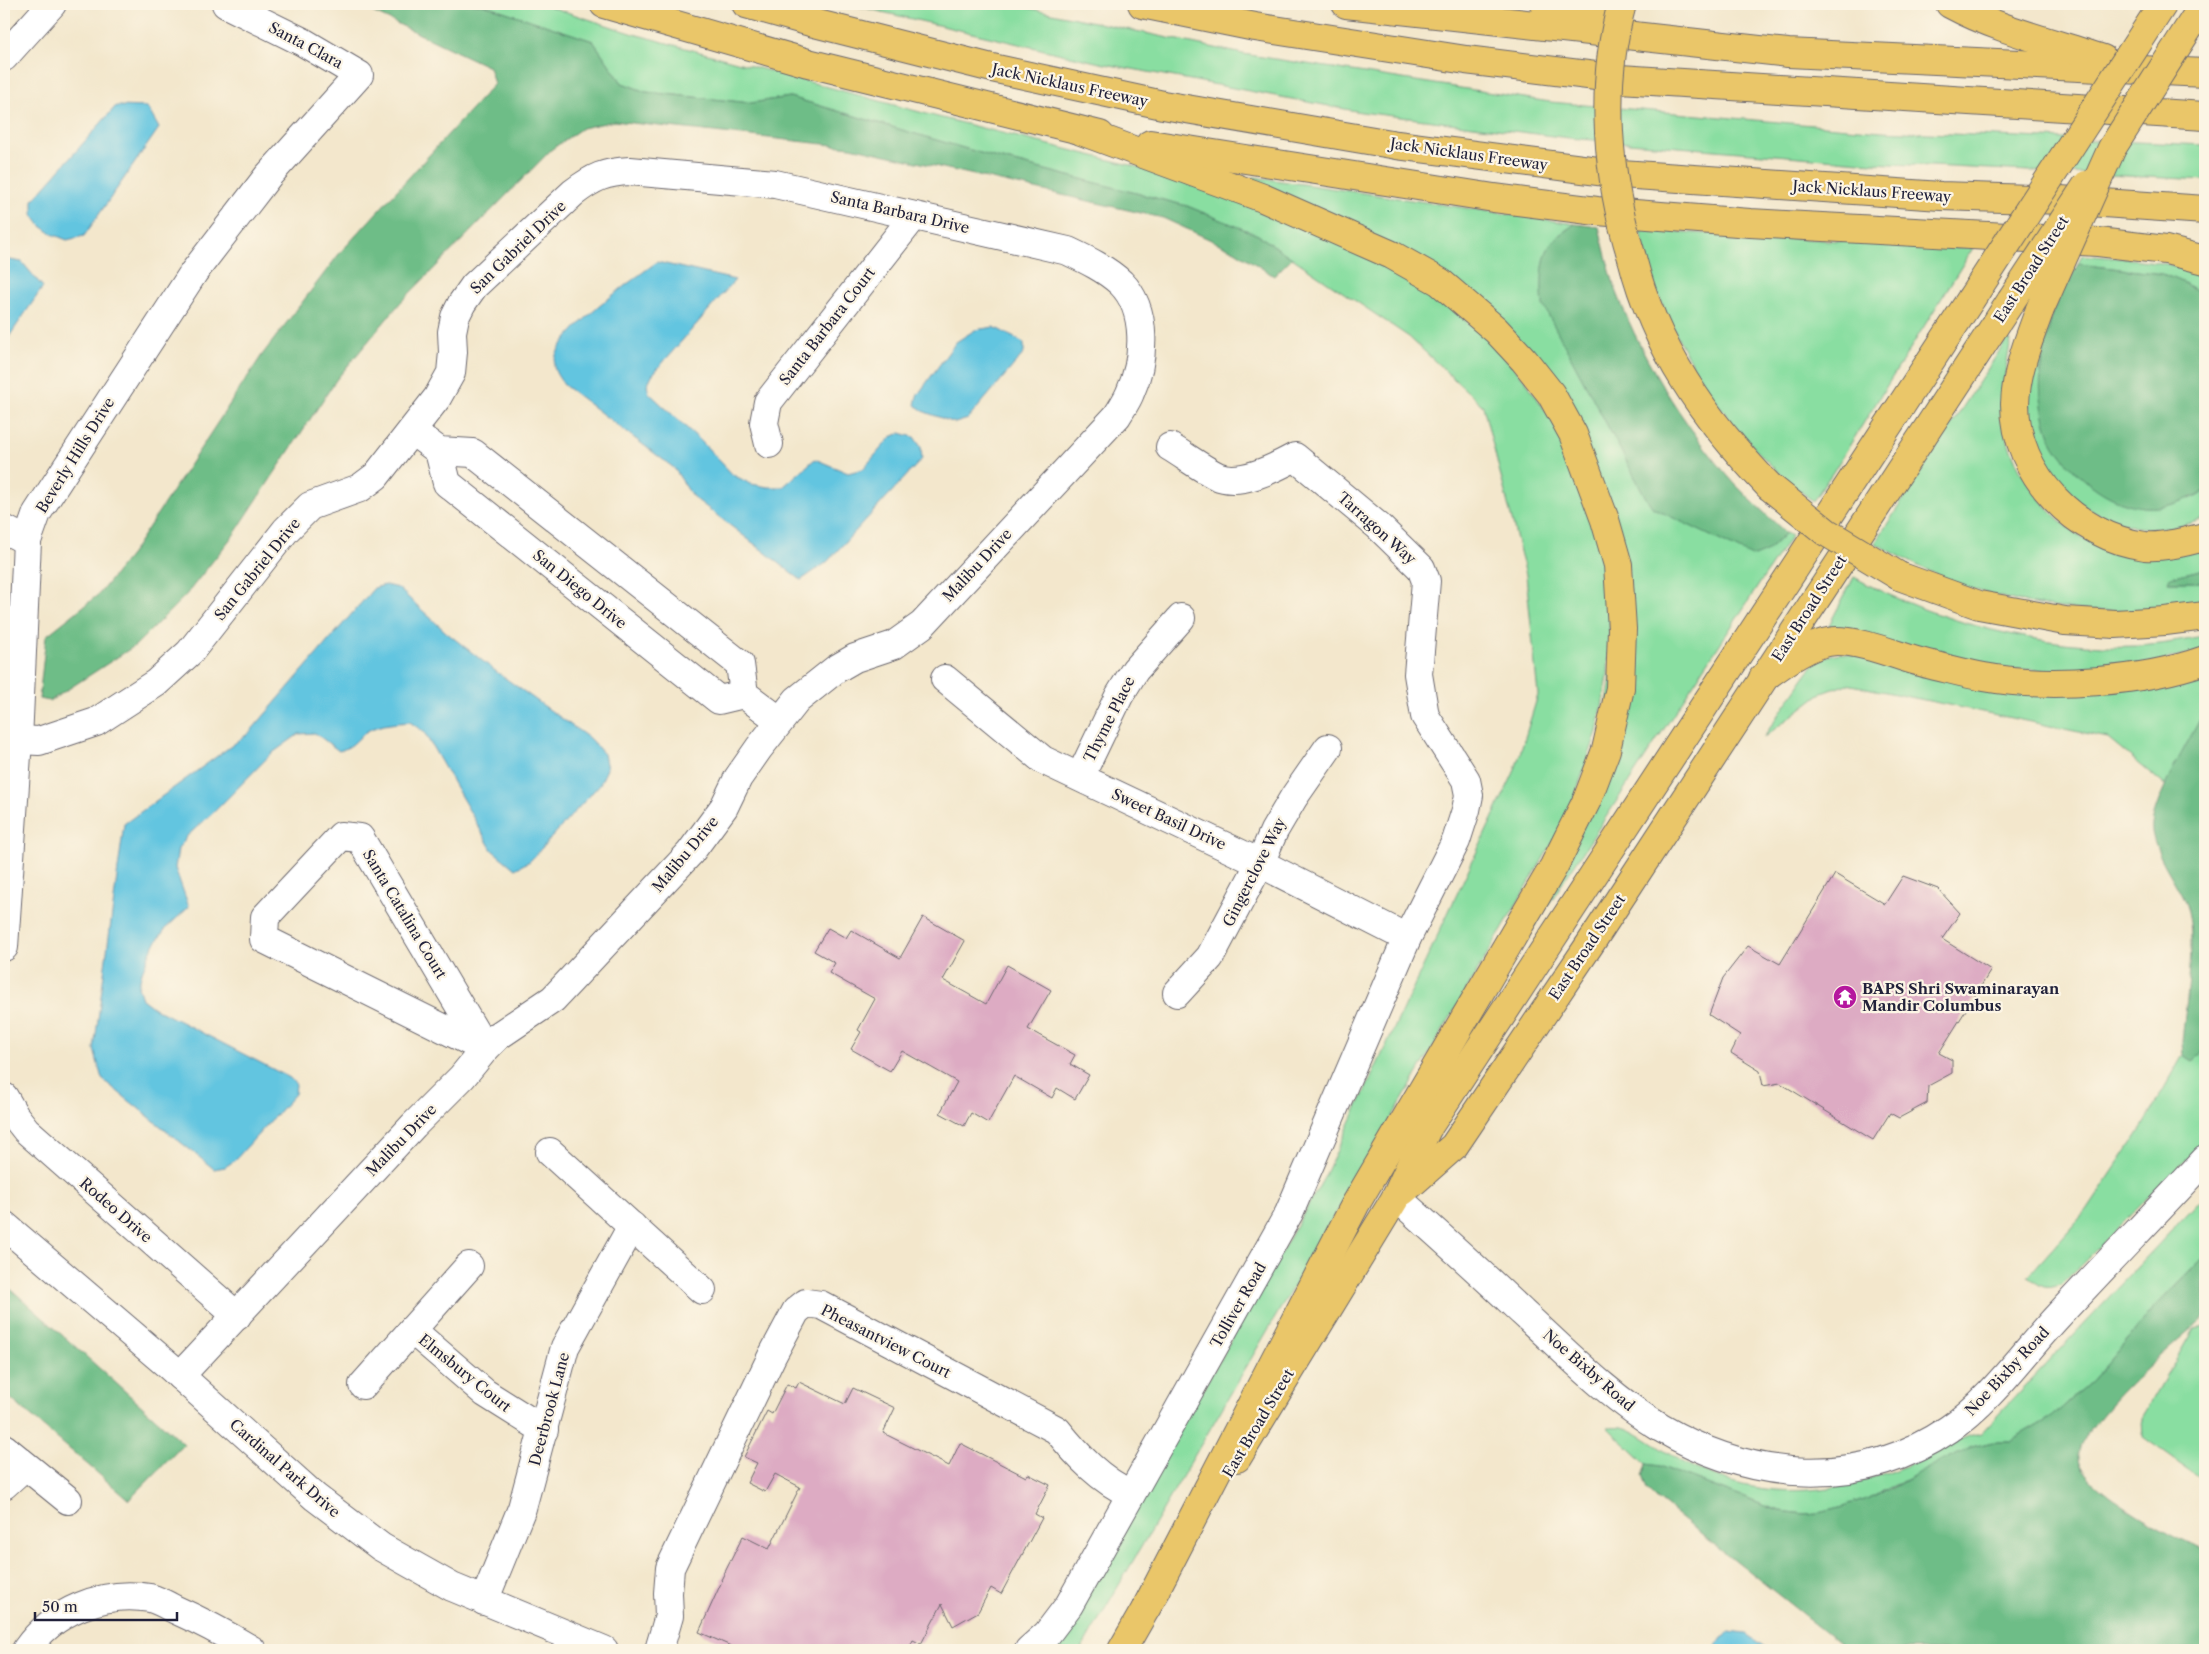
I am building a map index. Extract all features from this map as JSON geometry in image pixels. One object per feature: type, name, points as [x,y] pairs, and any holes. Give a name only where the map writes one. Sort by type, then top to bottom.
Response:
[{"type":"main road","points":[[604,4],[694,32],[808,63],[1121,140],[1464,194],[1597,211],[1760,223],[2098,242],[2166,250],[2205,260]]},
{"type":"main road","name":"Jack Nicklaus Freeway","points":[[746,4],[1010,72],[1163,105],[1397,145],[1621,174],[1941,196],[2060,200],[2205,210]]},
{"type":"main road","points":[[1142,4],[1255,27],[1466,60],[1620,78],[2205,116]]},
{"type":"main road","points":[[1346,4],[1788,52],[2205,73]]},
{"type":"main road","points":[[1544,4],[1676,40]]},
{"type":"main road","points":[[1622,4],[1612,58],[1610,143],[1619,213],[1639,284],[1656,328],[1693,394],[1716,427],[1769,486],[1826,532],[1899,576],[1979,605],[2065,622],[2115,624],[2205,616]]},
{"type":"main road","points":[[1950,4],[1969,14],[2008,29],[2135,70]]},
{"type":"main road","name":"East Broad Street","points":[[1122,1650],[1396,1197],[1427,1129],[2163,4]]},
{"type":"main road","name":"East Broad Street","points":[[1396,1197],[1454,1146],[1595,935],[2112,148],[2204,4]]},
{"type":"main road","points":[[1081,131],[1263,198],[1392,255],[1440,282],[1496,330],[1524,360],[1551,394],[1573,434],[1605,520],[1618,565],[1622,629],[1620,688],[1606,750],[1587,800],[1554,866],[1355,1205],[1146,1608]]},
{"type":"main road","points":[[2112,148],[2040,309],[2020,371],[2015,404],[2020,436],[2031,467],[2052,497],[2078,520],[2093,529],[2128,542],[2147,546],[2178,543],[2205,537]]},
{"type":"main road","points":[[1763,678],[1790,659],[1816,646],[1836,641],[1855,644],[1985,678],[2026,681],[2058,682],[2125,678],[2191,665],[2205,660]]},
{"type":"street","points":[[4,57],[52,4]]},
{"type":"street","name":"Santa Clara","points":[[226,4],[304,42],[359,74]]},
{"type":"street","name":"Beverly Hills Drive","points":[[4,946],[7,849],[18,740],[15,535],[37,513],[58,478],[194,272],[268,176],[359,74]]},
{"type":"street","name":"Santa Barbara Drive","points":[[630,171],[775,184],[1068,251],[1095,264],[1121,284],[1130,294],[1140,317]]},
{"type":"street","name":"San Gabriel Drive","points":[[18,740],[39,741],[96,722],[156,683],[190,652],[286,530],[310,506],[360,488],[376,476],[412,431],[437,398],[451,373],[452,332],[455,317],[474,286],[588,181],[607,172],[630,171]]},
{"type":"street","name":"Santa Barbara Court","points":[[769,444],[764,423],[768,402],[914,216]]},
{"type":"street","name":"Malibu Drive","points":[[180,1376],[408,1132],[462,1077],[485,1049],[498,1036],[553,999],[683,860],[724,807],[738,778],[797,700],[836,669],[855,658],[894,645],[922,624],[1117,416],[1131,393],[1138,368],[1140,317]]},
{"type":"street","points":[[412,431],[439,451],[473,453],[740,664],[744,694],[780,721]]},
{"type":"street","name":"Tarragon Way","points":[[1170,447],[1219,477],[1244,478],[1276,468],[1295,457],[1378,526],[1421,568],[1426,581],[1418,674],[1425,716],[1466,780],[1469,795],[1456,841],[1407,938]]},
{"type":"street","name":"San Diego Drive","points":[[439,451],[447,483],[711,694],[719,700],[744,694]]},
{"type":"street","name":"Thyme Place","points":[[1080,777],[1119,696],[1135,670],[1181,618]]},
{"type":"street","name":"Sweet Basil Drive","points":[[945,679],[1043,760],[1260,863],[1407,938]]},
{"type":"street","name":"Gingerclove Way","points":[[1177,992],[1210,957],[1260,863],[1274,831],[1294,797],[1328,748]]},
{"type":"street","name":"Santa Catalina Court","points":[[341,836],[360,838],[485,1049],[264,939],[266,917],[341,836]]},
{"type":"street","name":"Tolliver Road","points":[[1029,1650],[1048,1634],[1069,1605],[1289,1213],[1407,938]]},
{"type":"street","name":"Rodeo Drive","points":[[4,1097],[26,1130],[237,1316]]},
{"type":"street","points":[[550,1152],[702,1290]]},
{"type":"street","name":"Noe Bixby Road","points":[[1396,1197],[1612,1393],[1660,1427],[1703,1449],[1732,1460],[1767,1469],[1800,1473],[1837,1471],[1871,1465],[1911,1451],[1948,1430],[1979,1405],[2055,1319],[2205,1160]]},
{"type":"street","name":"Cardinal Park Drive","points":[[4,1225],[180,1376],[315,1497],[381,1547],[452,1587],[604,1650]]},
{"type":"street","name":"Deerbrook Lane","points":[[484,1601],[522,1508],[565,1347],[632,1226]]},
{"type":"street","name":"Elmsbury Court","points":[[363,1385],[469,1266]]},
{"type":"street","name":"Pheasantview Court","points":[[659,1650],[669,1616],[670,1568],[772,1356],[796,1311],[806,1303],[821,1305],[1056,1430],[1080,1458],[1096,1472],[1115,1487],[1131,1494]]},
{"type":"street","name":"Elmsbury Court","points":[[412,1330],[485,1393],[544,1430]]},
{"type":"street","points":[[4,1448],[68,1500]]},
{"type":"street","points":[[4,1485],[25,1466]]},
{"type":"street","points":[[26,1650],[34,1639],[61,1615],[84,1604],[125,1596],[152,1598],[212,1626],[252,1650]]},
{"type":"green space","points":[[356,4],[482,4],[593,41],[622,83],[646,92],[751,103],[790,97],[994,157],[1187,206],[1258,235],[1292,258],[1274,276],[1235,251],[1163,218],[851,147],[614,121],[582,128],[552,149],[400,303],[336,380],[235,533],[186,595],[136,645],[50,701],[39,699],[46,636],[99,594],[131,554],[262,355],[339,254],[494,84],[489,67]]},
{"type":"green space","points":[[482,4],[542,4],[634,34],[938,117],[1158,172],[1304,227],[1389,267],[1436,297],[1483,334],[1525,380],[1560,433],[1602,545],[1610,602],[1608,677],[1597,732],[1568,816],[1081,1650],[1044,1650],[1173,1441],[1325,1176],[1515,770],[1538,695],[1526,575],[1483,406],[1409,337],[1258,235],[1187,206],[994,157],[790,97],[751,103],[646,92],[622,83],[593,41]]},
{"type":"green space","points":[[848,4],[1010,4],[1243,54],[1550,102],[1881,131],[2205,145],[2205,180],[1873,163],[1569,138],[1361,112],[1100,63]]},
{"type":"green space","points":[[1254,177],[1575,224],[1559,235],[1766,552],[1786,533],[1791,536],[1529,934],[1593,807],[1627,561],[1513,331],[1253,185]]},
{"type":"green space","points":[[1575,224],[1599,227],[1612,278],[1634,333],[1679,412],[1715,461],[1734,483],[1786,533],[1766,552],[1754,557],[1653,508],[1646,498],[1543,305],[1542,278],[1547,251],[1555,239]]},
{"type":"green space","points":[[1640,230],[1973,248],[1813,501],[1762,456],[1719,405],[1700,377],[1668,317],[1655,286]]},
{"type":"green space","points":[[2082,255],[2160,263],[2191,270],[2205,276],[2205,295],[2186,284],[2162,274],[2078,264]]},
{"type":"green space","points":[[2078,264],[2163,274],[2205,295],[2205,491],[2183,501],[2159,507],[2144,507],[2115,500],[2090,484],[2068,463],[2055,446],[2047,426],[2042,405],[2040,387],[2042,363],[2049,327],[2056,305]]},
{"type":"green space","points":[[2056,303],[2041,366],[2041,398],[2049,432],[2190,499],[2205,491],[2205,519],[2180,526],[2158,529],[2135,527],[2112,520],[2085,507],[2073,498],[2056,480],[2040,456],[2032,438],[2027,385]]},
{"type":"green space","points":[[2007,339],[2011,341],[2003,399],[2003,417],[2006,434],[2011,451],[2020,469],[2037,495],[2062,522],[2085,539],[2205,550],[2205,569],[2170,577],[2169,582],[2205,582],[2205,603],[2151,610],[2094,611],[2017,601],[1965,587],[1926,570],[1875,543]]},
{"type":"green space","points":[[2205,569],[2205,582],[2168,582],[2170,577]]},
{"type":"green space","points":[[1854,577],[1885,593],[1955,620],[2029,638],[2102,646],[2137,646],[2205,637],[2205,650],[2159,662],[2061,671],[1990,668],[1828,627]]},
{"type":"green space","points":[[1840,653],[1854,655],[1910,673],[2205,673],[2205,710],[2166,786],[2108,738],[1847,684],[1820,694],[1763,738],[1813,665],[1827,656]]},
{"type":"green space","points":[[2205,710],[2205,1050],[2192,1061],[2183,1055],[2182,1042],[2191,953],[2189,918],[2186,905],[2162,860],[2152,832],[2157,806],[2164,789]]},
{"type":"green space","points":[[2205,1050],[2205,1141],[2062,1284],[2044,1287],[2036,1283],[2028,1276],[2087,1210],[2142,1127],[2183,1055],[2192,1061]]},
{"type":"green space","points":[[2205,1195],[2205,1256],[2152,1310],[2093,1380],[2052,1417],[2011,1441],[1997,1441],[1972,1447],[1869,1498],[1844,1507],[1818,1513],[1805,1514],[1779,1511],[1659,1466],[1646,1464],[1607,1427],[1628,1429],[1681,1461],[1715,1477],[1752,1487],[1774,1490],[1796,1491],[1841,1486],[1863,1481],[1906,1466],[1959,1440],[1981,1433]]},
{"type":"green space","points":[[2205,1256],[2205,1317],[2152,1363],[2110,1405],[2093,1425],[2082,1444],[2079,1459],[2084,1471],[2113,1498],[2154,1524],[2205,1550],[2205,1650],[1848,1650],[1647,1489],[1642,1476],[1646,1464],[1659,1466],[1779,1511],[1805,1514],[1818,1513],[1844,1507],[1869,1498],[1892,1488],[1938,1462],[1972,1447],[1997,1441],[2011,1441],[2052,1417],[2093,1380],[2152,1310]]},
{"type":"green space","points":[[4,1283],[184,1444],[129,1500],[4,1393]]},
{"type":"green space","points":[[2205,1326],[2205,1481],[2143,1437],[2142,1418],[2194,1328]]},
{"type":"water","points":[[116,106],[147,107],[159,128],[84,236],[67,240],[52,234],[41,226],[33,215],[33,200]]},
{"type":"water","points":[[4,259],[22,262],[43,287],[4,344]]},
{"type":"water","points":[[657,262],[735,280],[652,375],[647,385],[649,393],[702,442],[733,475],[751,484],[783,487],[815,459],[848,473],[863,469],[891,437],[900,433],[914,437],[921,447],[922,459],[826,563],[801,580],[692,496],[674,468],[564,385],[556,373],[554,365],[557,353],[566,339],[596,309]]},
{"type":"water","points":[[994,327],[1024,343],[1024,353],[968,419],[955,423],[925,412],[915,405],[917,396],[956,342],[975,330]]},
{"type":"water","points":[[385,585],[398,588],[447,633],[498,673],[589,738],[604,754],[607,769],[600,784],[530,861],[515,869],[492,850],[424,732],[410,722],[389,724],[369,730],[349,747],[339,751],[315,733],[299,734],[271,754],[214,812],[187,836],[178,849],[175,868],[189,907],[166,928],[152,948],[138,987],[142,999],[154,1008],[290,1078],[296,1084],[295,1094],[234,1161],[225,1167],[214,1169],[102,1079],[94,1049],[124,824],[249,733],[374,588]]},
{"type":"water","points":[[1730,1632],[1746,1634],[1769,1650],[1713,1650],[1722,1637]]},
{"type":"building","name":"BAPS Shri Swaminarayan Mandir Columbus","points":[[1835,874],[1885,904],[1903,876],[1938,889],[1960,913],[1942,939],[1991,970],[1939,1053],[1952,1060],[1952,1073],[1928,1086],[1927,1103],[1899,1118],[1890,1113],[1873,1140],[1780,1083],[1763,1086],[1760,1071],[1731,1053],[1740,1035],[1709,1015],[1723,978],[1748,946],[1780,964]]},
{"type":"building","points":[[923,917],[965,941],[943,980],[986,1004],[1007,965],[1051,990],[1028,1029],[1075,1055],[1070,1064],[1089,1075],[1075,1099],[1057,1088],[1052,1098],[1014,1076],[988,1123],[971,1113],[964,1126],[940,1113],[957,1082],[902,1051],[890,1071],[851,1049],[861,1032],[858,1030],[875,999],[829,973],[835,963],[814,951],[828,928],[846,938],[851,930],[900,958]]},
{"type":"building","points":[[799,1382],[845,1404],[853,1388],[895,1408],[883,1433],[949,1466],[960,1443],[1026,1477],[1028,1474],[1050,1485],[1035,1514],[1042,1518],[1001,1594],[991,1588],[978,1612],[953,1626],[942,1604],[921,1644],[913,1640],[908,1650],[740,1650],[699,1632],[721,1580],[743,1536],[769,1549],[800,1487],[775,1474],[765,1492],[747,1483],[757,1463],[744,1457],[767,1411],[772,1414],[787,1384],[796,1388]]},
{"type":"place","name":"BAPS Shri Swaminarayan Mandir Columbus","points":[[1845,997]]}]
